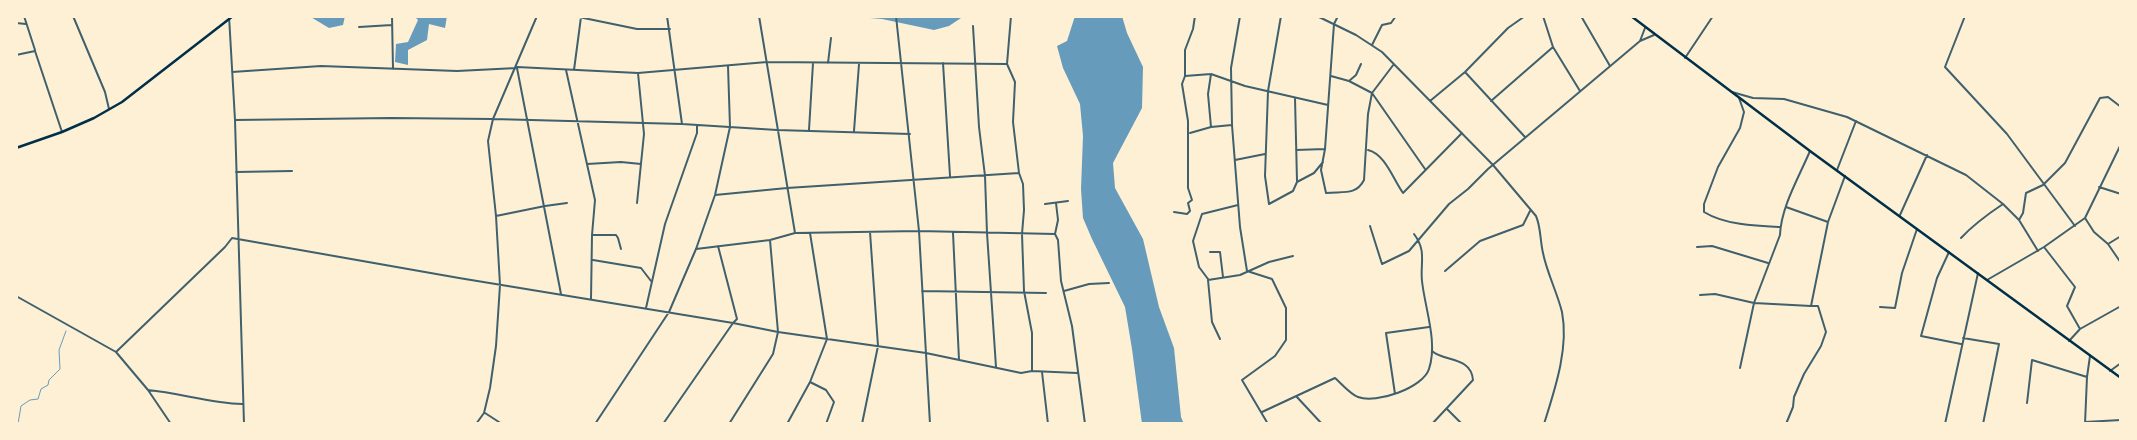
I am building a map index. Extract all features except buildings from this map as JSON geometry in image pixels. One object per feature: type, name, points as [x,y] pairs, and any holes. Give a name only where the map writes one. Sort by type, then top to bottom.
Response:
[{"type":"main road","points":[[16,148],[62,132],[122,102],[233,16]]},
{"type":"main road","points":[[1631,16],[1684,58],[2121,378]]},
{"type":"street","points":[[24,16],[62,132]]},
{"type":"street","points":[[73,16],[105,92],[109,109]]},
{"type":"street","points":[[392,16],[393,70]]},
{"type":"street","points":[[476,424],[484,413],[496,346],[500,285],[496,216],[488,140],[493,119],[517,67],[537,16]]},
{"type":"street","points":[[574,16],[637,29],[670,29]]},
{"type":"street","points":[[667,16],[682,124]]},
{"type":"street","points":[[759,16],[795,232]]},
{"type":"street","points":[[896,16],[915,179],[930,424]]},
{"type":"street","points":[[1011,16],[1008,64],[1015,82],[1013,122],[1023,184],[1024,291],[1032,333],[1032,371]]},
{"type":"street","points":[[1174,212],[1188,214],[1190,211],[1188,203],[1192,200],[1188,188],[1189,168],[1187,150],[1189,134],[1182,84],[1185,76],[1185,50],[1193,29],[1195,16]]},
{"type":"street","points":[[1240,16],[1234,46],[1231,82],[1232,125],[1238,205],[1247,271]]},
{"type":"street","points":[[1281,16],[1268,90],[1264,176],[1269,204],[1293,191],[1297,182],[1295,98]]},
{"type":"street","points":[[1317,16],[1372,45],[1394,64],[1510,183],[1530,211],[1536,216],[1540,226],[1543,253],[1562,311],[1565,335],[1555,390],[1544,424]]},
{"type":"street","points":[[1338,16],[1334,24],[1322,170],[1326,193],[1355,191],[1360,188],[1364,180],[1368,114],[1372,93],[1394,64]]},
{"type":"street","points":[[1366,16],[1378,16]]},
{"type":"street","points":[[1372,45],[1382,25],[1392,23],[1396,16]]},
{"type":"street","points":[[1430,101],[1465,72],[1508,28],[1525,16]]},
{"type":"street","points":[[1543,16],[1553,47],[1580,91]]},
{"type":"street","points":[[1581,16],[1610,66]]},
{"type":"street","points":[[1684,58],[1713,16]]},
{"type":"street","points":[[1966,16],[1945,67],[2007,134],[2075,226]]},
{"type":"street","points":[[574,70],[581,17]]},
{"type":"street","points":[[229,18],[235,120],[244,424]]},
{"type":"street","points":[[16,23],[26,24]]},
{"type":"street","points":[[359,27],[393,25]]},
{"type":"street","points":[[973,26],[979,127],[986,176],[987,233],[996,368]]},
{"type":"street","points":[[1640,41],[1645,28]]},
{"type":"street","points":[[1370,226],[1382,264],[1410,251],[1448,204],[1640,41],[1654,35]]},
{"type":"street","points":[[828,63],[831,38]]},
{"type":"street","points":[[1492,102],[1553,47]]},
{"type":"street","points":[[16,55],[35,51]]},
{"type":"street","points":[[232,72],[321,66],[457,71],[517,67],[638,73],[767,62],[1008,64]]},
{"type":"street","points":[[809,131],[813,63]]},
{"type":"street","points":[[943,63],[950,176]]},
{"type":"street","points":[[854,132],[859,64]]},
{"type":"street","points":[[1349,81],[1356,75],[1361,64]]},
{"type":"street","points":[[595,424],[669,312],[696,249],[716,195],[730,127],[728,66]]},
{"type":"street","points":[[517,67],[545,206],[560,294]]},
{"type":"street","points":[[566,70],[595,200],[592,235],[591,299]]},
{"type":"street","points":[[1465,72],[1525,138]]},
{"type":"street","points":[[637,203],[644,134],[638,73]]},
{"type":"street","points":[[1185,76],[1211,74],[1231,82],[1328,105]]},
{"type":"street","points":[[1211,74],[1208,94],[1211,127]]},
{"type":"street","points":[[1331,76],[1349,81],[1372,93],[1426,169]]},
{"type":"street","points":[[1730,91],[1753,98],[1784,99],[1856,121],[1966,175],[2003,204],[2019,220],[2038,251]]},
{"type":"street","points":[[2019,220],[2023,213],[2026,194],[2043,185],[2064,163],[2100,98],[2108,97],[2121,107]]},
{"type":"street","points":[[1739,98],[1744,112],[1740,128],[1718,167],[1704,204],[1704,212],[1712,217],[1732,222],[1780,227]]},
{"type":"street","points":[[235,120],[493,119],[578,123],[682,124],[777,130],[910,134]]},
{"type":"street","points":[[1837,170],[1856,121]]},
{"type":"street","points":[[646,308],[665,224],[697,134],[697,125]]},
{"type":"street","points":[[1189,134],[1211,127],[1232,125]]},
{"type":"street","points":[[1367,150],[1374,152],[1381,158],[1403,192],[1462,133]]},
{"type":"street","points":[[1987,280],[2044,248],[2085,218],[2121,144]]},
{"type":"street","points":[[1296,150],[1325,149]]},
{"type":"street","points":[[1740,368],[1754,303],[1780,235],[1780,227],[1786,207],[1810,151]]},
{"type":"street","points":[[2117,151],[2121,153]]},
{"type":"street","points":[[1235,160],[1265,154]]},
{"type":"street","points":[[1900,216],[1927,155]]},
{"type":"street","points":[[587,164],[621,162],[641,164]]},
{"type":"street","points":[[1297,182],[1314,173],[1323,162]]},
{"type":"street","points":[[236,172],[292,170]]},
{"type":"street","points":[[716,195],[950,176],[986,176],[1020,173]]},
{"type":"street","points":[[1811,306],[1828,222],[1845,176]]},
{"type":"street","points":[[2099,187],[2121,194]]},
{"type":"street","points":[[1045,204],[1068,200]]},
{"type":"street","points":[[496,216],[568,203]]},
{"type":"street","points":[[1056,203],[1058,220],[1056,234],[1064,291],[1072,326],[1085,424]]},
{"type":"street","points":[[1961,238],[1972,227],[1978,225],[1988,214],[2003,204]]},
{"type":"street","points":[[1220,339],[1212,322],[1208,280],[1198,267],[1193,241],[1202,214],[1238,205]]},
{"type":"street","points":[[1786,207],[1828,222]]},
{"type":"street","points":[[1445,272],[1480,241],[1523,225],[1530,211]]},
{"type":"street","points":[[2085,218],[2094,232],[2108,244],[2121,263]]},
{"type":"street","points":[[1880,307],[1895,308],[1902,273],[1917,229]]},
{"type":"street","points":[[696,249],[770,240],[795,232],[1056,234]]},
{"type":"street","points":[[862,424],[878,346],[870,232]]},
{"type":"street","points":[[787,424],[810,382],[827,339],[810,233]]},
{"type":"street","points":[[953,234],[959,360]]},
{"type":"street","points":[[1262,412],[1335,378],[1356,397],[1380,399],[1395,394],[1416,383],[1427,373],[1432,351],[1422,279],[1424,261],[1418,239],[1414,234]]},
{"type":"street","points":[[592,235],[616,236],[621,249]]},
{"type":"street","points":[[2108,244],[2121,236]]},
{"type":"street","points":[[116,352],[225,247],[232,238],[500,285],[733,322],[778,332],[926,353],[1021,373],[1032,371],[1077,373]]},
{"type":"street","points":[[728,424],[773,354],[778,332],[770,240]]},
{"type":"street","points":[[664,424],[733,322],[737,319],[718,246]]},
{"type":"street","points":[[1698,247],[1712,246],[1768,263]]},
{"type":"street","points":[[2044,248],[2075,287],[2067,306],[2080,329]]},
{"type":"street","points":[[1210,252],[1220,252],[1222,277]]},
{"type":"street","points":[[1949,252],[1937,278],[1920,336],[1962,344]]},
{"type":"street","points":[[1208,280],[1240,275],[1293,256]]},
{"type":"street","points":[[593,260],[641,268],[652,281]]},
{"type":"street","points":[[1247,271],[1272,279],[1287,314],[1286,340],[1281,348],[1264,366],[1242,380],[1268,424]]},
{"type":"street","points":[[1945,424],[1978,273]]},
{"type":"street","points":[[1064,291],[1089,284],[1109,283]]},
{"type":"street","points":[[922,291],[1024,291],[1046,293]]},
{"type":"street","points":[[1700,295],[1715,294],[1754,303],[1818,306],[1826,332],[1821,346],[1804,374],[1794,396],[1793,407],[1786,424]]},
{"type":"street","points":[[16,296],[116,352],[148,390],[171,424]]},
{"type":"street","points":[[2070,341],[2080,329],[2121,306]]},
{"type":"street","points":[[1395,394],[1386,333],[1430,327]]},
{"type":"street","points":[[1963,338],[1999,344],[1983,424]]},
{"type":"street","points":[[1432,351],[1439,356],[1456,359],[1473,376],[1471,383],[1432,424]]},
{"type":"street","points":[[2090,356],[2085,423],[2121,420]]},
{"type":"street","points":[[2027,403],[2032,360],[2087,377]]},
{"type":"street","points":[[2110,371],[2121,363]]},
{"type":"street","points":[[1042,372],[1048,424]]},
{"type":"street","points":[[810,382],[826,390],[834,402],[826,424]]},
{"type":"street","points":[[148,390],[174,392],[206,401],[243,404]]},
{"type":"street","points":[[1296,396],[1322,424]]},
{"type":"street","points":[[1447,409],[1462,424]]},
{"type":"street","points":[[484,413],[502,424]]},
{"type":"water","points":[[309,16],[345,16],[343,25],[329,28]]},
{"type":"water","points":[[414,16],[447,16],[445,28],[429,24],[427,40],[408,50],[408,65],[395,62],[396,44],[408,42],[418,20]]},
{"type":"water","points":[[846,16],[964,16],[949,26],[934,30],[882,19]]},
{"type":"water","points":[[1075,16],[1122,16],[1127,33],[1143,67],[1142,108],[1113,163],[1115,188],[1143,239],[1159,307],[1174,348],[1181,417],[1184,424],[1142,424],[1125,307],[1083,218],[1081,189],[1083,136],[1080,104],[1063,68],[1057,46],[1067,41]]},
{"type":"waterway","points":[[18,424],[21,406],[30,400],[38,399],[41,389],[48,385],[49,380],[60,369],[59,350],[66,331]]}]
